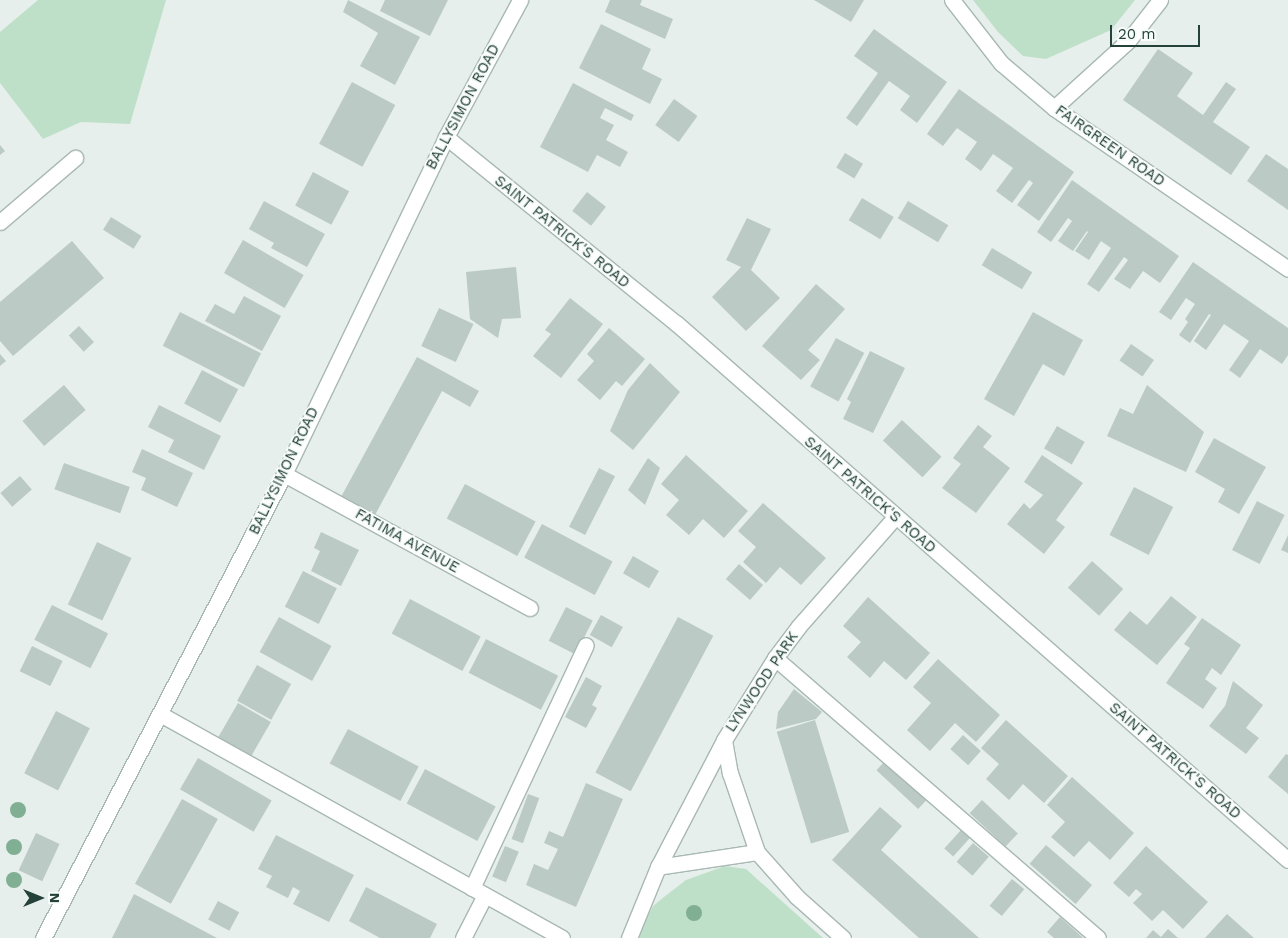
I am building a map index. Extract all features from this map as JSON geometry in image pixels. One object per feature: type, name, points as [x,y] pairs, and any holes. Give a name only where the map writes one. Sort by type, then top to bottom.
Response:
[{"type":"street","name":"BALLYSIMON ROAD","points":[[43,938],[284,474],[446,137],[520,0]]},
{"type":"street","name":"FAIRGREEN ROAD","points":[[952,0],[1001,63],[1054,108],[1288,269]]},
{"type":"street","points":[[1054,108],[1128,41],[1160,0]]},
{"type":"street","name":"SAINT PATRICK'S ROAD","points":[[446,137],[676,324],[1288,860]]},
{"type":"street","points":[[0,222],[75,158]]},
{"type":"street","name":"FATIMA AVENUE","points":[[284,474],[530,608]]},
{"type":"street","name":"LYNWOOD PARK","points":[[629,938],[658,867],[724,740],[775,658],[799,626],[895,517]]},
{"type":"street","points":[[464,938],[478,891],[586,646]]},
{"type":"street","points":[[775,658],[1098,938]]},
{"type":"street","points":[[160,714],[562,938]]},
{"type":"street","points":[[724,740],[730,773],[757,852],[797,897],[843,938]]},
{"type":"street","points":[[658,867],[757,852]]},
{"type":"green space","points":[[38,0],[166,0],[130,124],[81,122],[43,139],[0,83],[0,32]]},
{"type":"green space","points":[[973,0],[1135,0],[1111,30],[1046,59],[1023,56],[998,32]]},
{"type":"green space","points":[[725,866],[746,869],[823,938],[637,938],[653,906],[686,880]]},
{"type":"building","points":[[348,0],[420,37],[395,85],[360,66],[378,33],[343,12]]},
{"type":"building","points":[[385,0],[448,0],[430,36],[380,11]]},
{"type":"building","points":[[610,0],[642,0],[640,5],[673,19],[665,39],[605,12]]},
{"type":"building","points":[[814,0],[864,0],[851,22]]},
{"type":"building","points":[[601,24],[651,49],[642,69],[662,79],[650,104],[579,68]]},
{"type":"building","points":[[874,29],[947,82],[917,123],[900,110],[910,96],[889,81],[857,126],[846,118],[878,73],[854,56]]},
{"type":"building","points":[[1158,49],[1193,73],[1177,96],[1203,115],[1226,82],[1236,89],[1213,122],[1250,147],[1231,175],[1123,100]]},
{"type":"building","points":[[352,82],[395,105],[362,167],[319,144]]},
{"type":"building","points":[[573,83],[634,115],[631,121],[605,108],[600,118],[614,125],[606,140],[628,152],[620,167],[597,155],[588,172],[540,147]]},
{"type":"building","points":[[959,89],[1074,172],[1039,221],[1017,205],[1033,183],[1029,180],[1012,203],[996,191],[1013,168],[993,154],[981,171],[965,159],[977,142],[957,128],[943,146],[927,134]]},
{"type":"building","points":[[674,99],[697,116],[679,142],[655,125]]},
{"type":"building","points":[[0,145],[5,151],[0,155]]},
{"type":"building","points":[[845,153],[863,164],[854,178],[836,168]]},
{"type":"building","points":[[1266,154],[1288,169],[1288,210],[1247,181]]},
{"type":"building","points":[[313,172],[349,191],[331,225],[295,206]]},
{"type":"building","points":[[1072,180],[1179,256],[1160,283],[1143,271],[1130,289],[1114,279],[1128,260],[1124,257],[1099,292],[1087,284],[1111,248],[1101,241],[1089,260],[1075,251],[1087,231],[1073,251],[1058,241],[1072,221],[1068,218],[1051,242],[1037,232]]},
{"type":"building","points":[[587,192],[606,207],[591,226],[572,211]]},
{"type":"building","points":[[862,198],[894,217],[880,239],[849,220]]},
{"type":"building","points":[[264,201],[325,234],[307,267],[271,248],[274,243],[249,229]]},
{"type":"building","points":[[908,201],[948,225],[938,242],[898,218]]},
{"type":"building","points":[[111,217],[142,236],[134,249],[103,230]]},
{"type":"building","points":[[747,218],[771,229],[751,270],[780,298],[746,331],[712,297],[741,267],[726,260]]},
{"type":"building","points":[[243,240],[304,275],[285,308],[224,273]]},
{"type":"building","points":[[72,241],[104,278],[13,356],[0,341],[0,302]]},
{"type":"building","points":[[992,248],[1032,272],[1022,289],[982,265]]},
{"type":"building","points":[[1193,262],[1288,328],[1288,355],[1282,364],[1260,349],[1240,378],[1229,370],[1249,341],[1224,324],[1206,350],[1194,341],[1211,315],[1209,314],[1190,343],[1179,335],[1188,322],[1185,319],[1195,304],[1186,298],[1171,320],[1159,312]]},
{"type":"building","points":[[516,267],[521,318],[502,319],[498,338],[470,319],[466,272]]},
{"type":"building","points":[[816,284],[845,309],[808,350],[820,360],[801,380],[762,346]]},
{"type":"building","points":[[244,296],[281,316],[262,351],[205,321],[215,304],[234,314]]},
{"type":"building","points":[[570,298],[603,324],[561,378],[533,356],[551,334],[545,330]]},
{"type":"building","points":[[439,308],[473,324],[456,362],[421,346]]},
{"type":"building","points":[[180,312],[261,353],[244,387],[163,346]]},
{"type":"building","points":[[1033,312],[1083,340],[1064,376],[1043,364],[1014,416],[984,399]]},
{"type":"building","points":[[79,326],[94,342],[84,352],[69,336]]},
{"type":"building","points":[[609,328],[645,359],[622,386],[616,381],[600,400],[577,380],[594,361],[587,354]]},
{"type":"building","points":[[836,338],[864,353],[838,402],[810,387]]},
{"type":"building","points":[[1131,344],[1154,360],[1142,376],[1120,360]]},
{"type":"building","points":[[870,351],[905,368],[873,433],[843,419],[851,402],[847,399]]},
{"type":"building","points":[[0,354],[6,361],[0,366]]},
{"type":"building","points":[[417,357],[479,391],[470,407],[442,391],[375,515],[341,497]]},
{"type":"building","points":[[650,363],[680,392],[633,450],[610,431],[628,390]]},
{"type":"building","points":[[202,370],[238,389],[220,423],[184,404]]},
{"type":"building","points":[[64,385],[86,410],[44,446],[22,421]]},
{"type":"building","points":[[1147,385],[1204,432],[1186,472],[1107,436],[1120,408],[1133,414]]},
{"type":"building","points":[[159,405],[221,436],[204,470],[168,452],[174,440],[148,427]]},
{"type":"building","points":[[902,420],[941,457],[922,477],[883,440]]},
{"type":"building","points":[[978,425],[992,436],[983,447],[1010,468],[976,513],[942,488],[961,464],[953,458]]},
{"type":"building","points":[[1057,426],[1085,442],[1072,465],[1044,449]]},
{"type":"building","points":[[1214,438],[1266,467],[1239,514],[1218,502],[1225,489],[1195,472]]},
{"type":"building","points":[[142,449],[193,473],[177,507],[141,490],[146,478],[132,472]]},
{"type":"building","points":[[686,455],[748,511],[724,538],[703,519],[689,535],[666,515],[679,500],[661,484]]},
{"type":"building","points":[[1042,455],[1083,483],[1056,520],[1065,527],[1044,554],[1007,524],[1024,503],[1030,509],[1043,495],[1024,482]]},
{"type":"building","points":[[648,458],[660,468],[645,505],[628,490]]},
{"type":"building","points":[[64,463],[130,487],[120,513],[54,489]]},
{"type":"building","points":[[599,468],[615,476],[585,535],[569,527]]},
{"type":"building","points":[[20,476],[32,490],[12,507],[0,493]]},
{"type":"building","points":[[465,484],[536,522],[517,556],[447,518]]},
{"type":"building","points":[[1134,487],[1173,507],[1149,555],[1109,535]]},
{"type":"building","points":[[1257,501],[1285,515],[1260,564],[1232,550]]},
{"type":"building","points":[[763,503],[826,558],[801,585],[780,567],[766,583],[743,562],[756,547],[738,531]]},
{"type":"building","points":[[542,524],[613,562],[595,595],[524,558]]},
{"type":"building","points":[[321,532],[359,550],[341,586],[311,571],[320,551],[314,548]]},
{"type":"building","points":[[1288,535],[1288,553],[1281,550]]},
{"type":"building","points":[[97,542],[131,558],[102,621],[68,605]]},
{"type":"building","points":[[633,556],[659,571],[649,588],[623,573]]},
{"type":"building","points":[[1092,561],[1123,589],[1099,616],[1068,588]]},
{"type":"building","points":[[739,564],[763,585],[750,600],[726,579]]},
{"type":"building","points":[[303,571],[337,588],[319,624],[285,607]]},
{"type":"building","points":[[1171,596],[1197,617],[1157,665],[1114,630],[1130,611],[1147,625]]},
{"type":"building","points":[[868,597],[930,653],[906,680],[884,661],[870,678],[847,657],[861,642],[843,626]]},
{"type":"building","points":[[410,599],[481,637],[462,671],[392,633]]},
{"type":"building","points":[[52,605],[108,634],[90,668],[34,640]]},
{"type":"building","points":[[566,607],[593,621],[575,654],[549,641]]},
{"type":"building","points":[[601,615],[623,627],[612,647],[590,635]]},
{"type":"building","points":[[279,617],[331,646],[312,681],[260,652]]},
{"type":"building","points":[[678,617],[713,636],[631,791],[595,772]]},
{"type":"building","points":[[1202,618],[1241,645],[1221,675],[1212,668],[1205,679],[1217,688],[1203,709],[1166,683],[1190,648],[1184,644]]},
{"type":"building","points":[[486,639],[558,676],[541,710],[469,673]]},
{"type":"building","points":[[32,646],[63,661],[50,686],[20,671]]},
{"type":"building","points":[[938,659],[1000,715],[976,742],[955,723],[930,751],[907,730],[931,703],[913,687]]},
{"type":"building","points":[[257,665],[291,684],[271,720],[237,701]]},
{"type":"building","points":[[586,677],[602,686],[592,705],[597,708],[586,728],[565,717]]},
{"type":"building","points":[[1233,681],[1263,705],[1246,728],[1259,738],[1246,754],[1209,726],[1225,706]]},
{"type":"building","points":[[794,689],[822,712],[816,719],[776,729],[778,712]]},
{"type":"building","points":[[238,703],[271,722],[250,758],[218,739]]},
{"type":"building","points":[[56,711],[90,728],[58,791],[24,773]]},
{"type":"building","points":[[815,720],[849,832],[811,844],[777,732]]},
{"type":"building","points":[[1006,720],[1068,776],[1044,803],[1023,784],[1009,800],[986,779],[999,764],[981,748]]},
{"type":"building","points":[[348,729],[419,767],[400,801],[330,763]]},
{"type":"building","points":[[963,735],[981,751],[968,765],[950,749]]},
{"type":"building","points":[[1286,754],[1288,755],[1288,794],[1268,777]]},
{"type":"building","points":[[198,758],[272,800],[254,832],[180,789]]},
{"type":"building","points":[[886,760],[928,799],[918,809],[876,770]]},
{"type":"building","points":[[425,769],[496,807],[477,841],[407,803]]},
{"type":"building","points":[[1072,777],[1134,833],[1110,860],[1089,841],[1074,857],[1051,837],[1065,822],[1047,805]]},
{"type":"building","points":[[586,783],[623,799],[576,907],[526,885],[534,864],[548,870],[558,849],[544,843],[549,831],[563,837]]},
{"type":"building","points":[[528,794],[539,798],[523,843],[512,839]]},
{"type":"building","points":[[182,799],[218,819],[171,904],[135,884]]},
{"type":"building","points":[[982,800],[1018,833],[1006,847],[970,813]]},
{"type":"building","points":[[880,807],[902,826],[881,850],[979,938],[919,938],[832,860]]},
{"type":"building","points":[[961,830],[970,838],[953,857],[944,849]]},
{"type":"building","points":[[36,833],[60,844],[42,881],[19,870]]},
{"type":"building","points":[[276,835],[354,875],[329,922],[293,904],[300,891],[293,887],[288,898],[266,887],[272,876],[258,869]]},
{"type":"building","points":[[973,843],[989,857],[972,876],[957,862]]},
{"type":"building","points":[[1046,845],[1092,885],[1076,904],[1030,864]]},
{"type":"building","points":[[505,846],[519,852],[506,882],[492,876]]},
{"type":"building","points":[[1146,846],[1208,902],[1183,929],[1163,910],[1152,921],[1133,903],[1142,894],[1136,889],[1129,897],[1113,883]]},
{"type":"building","points":[[1012,879],[1024,889],[1002,916],[990,906]]},
{"type":"building","points":[[366,887],[437,924],[430,938],[380,938],[349,921]]},
{"type":"building","points":[[134,894],[217,938],[112,938]]},
{"type":"building","points":[[218,901],[239,912],[229,931],[208,920]]},
{"type":"building","points":[[1227,914],[1254,938],[1205,938]]},
{"type":"building","points":[[1060,917],[1083,938],[1054,938],[1047,932]]},
{"type":"building","points":[[1168,929],[1178,938],[1146,938],[1153,930],[1161,937]]}]
